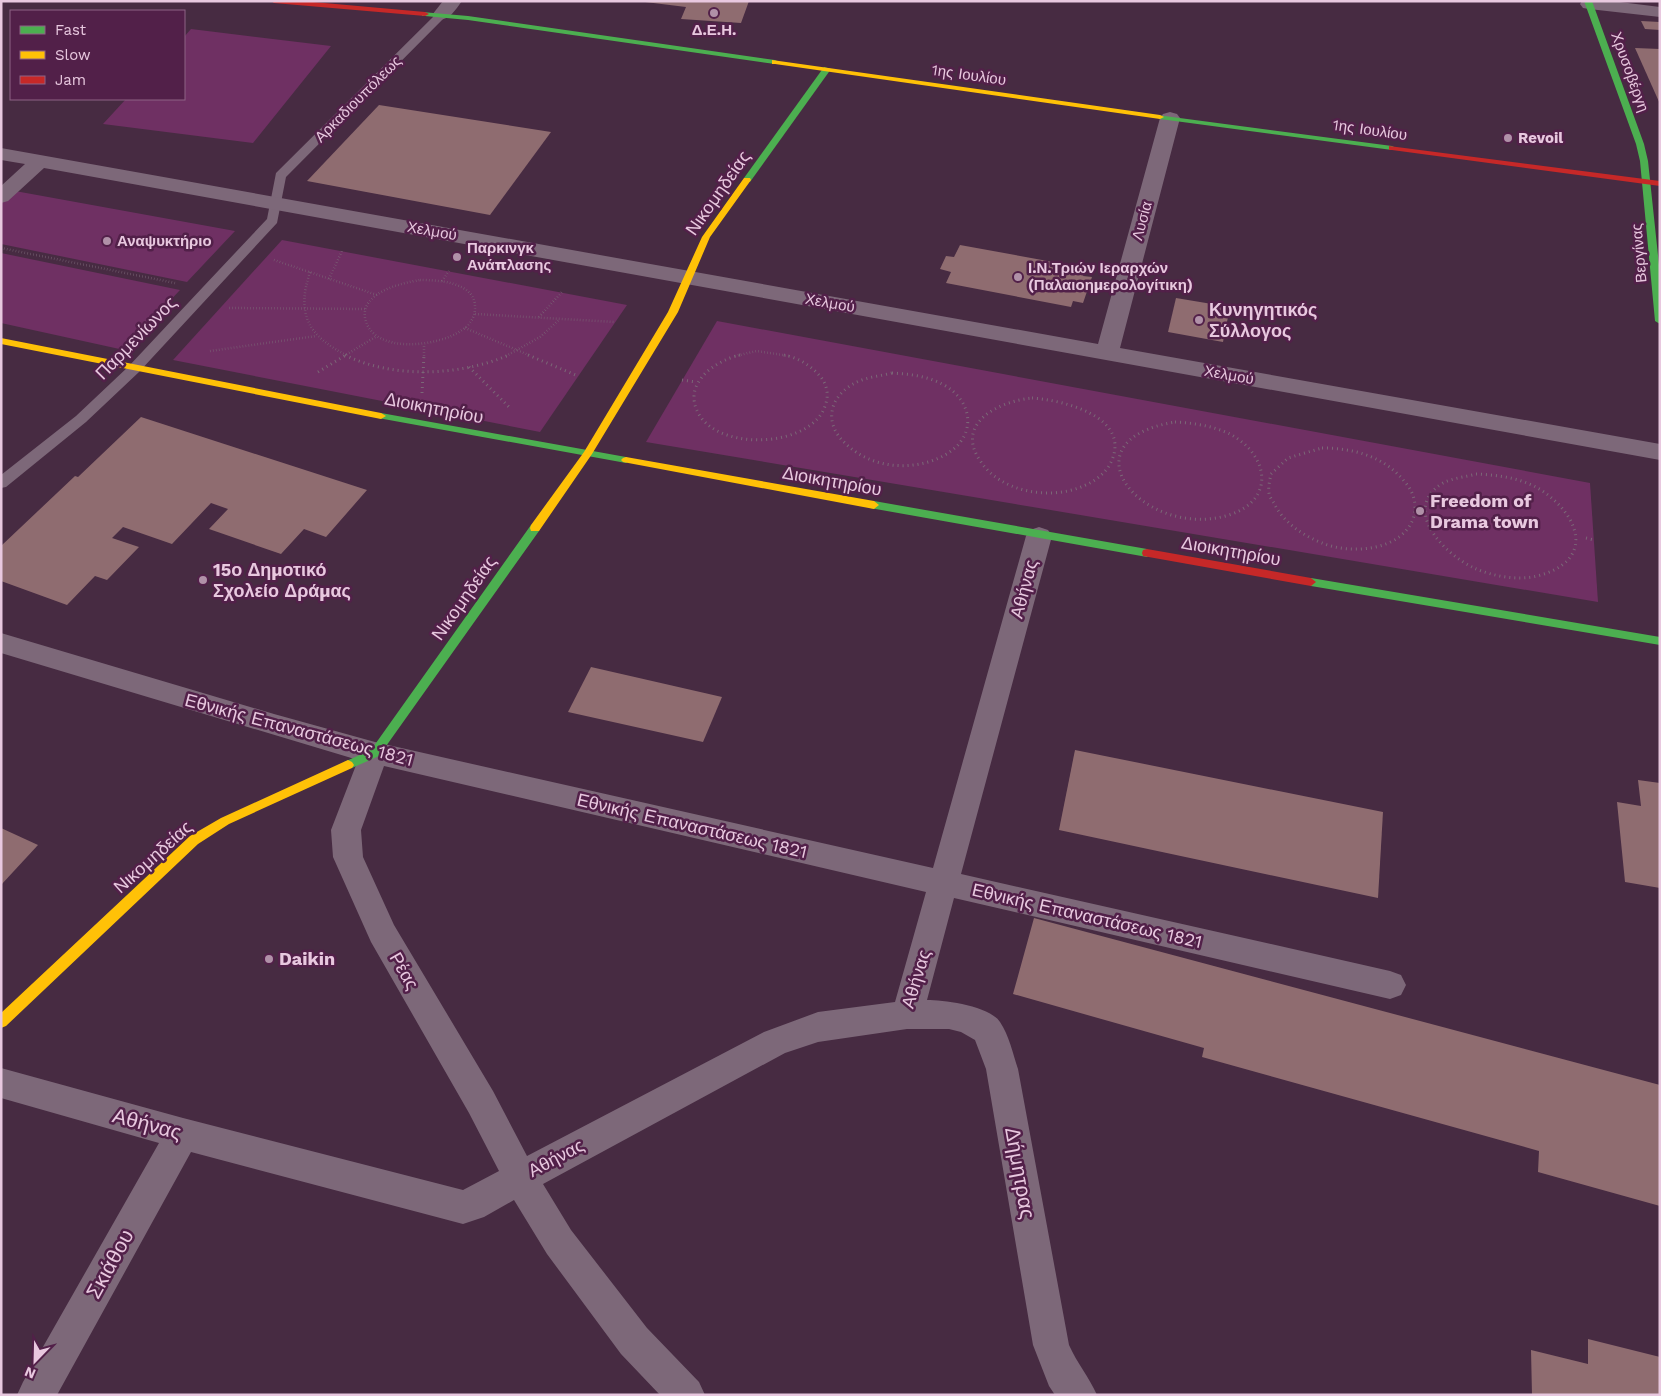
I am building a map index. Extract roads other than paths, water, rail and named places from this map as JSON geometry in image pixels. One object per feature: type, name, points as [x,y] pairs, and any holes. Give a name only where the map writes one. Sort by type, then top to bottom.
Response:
[{"type":"street","name":"1ης Ιουλίου","points":[[274,1],[447,8],[828,70],[1660,184]]},
{"type":"street","points":[[1589,3],[1660,12]]},
{"type":"street","name":"Χρυσοβέργη","points":[[1589,3],[1640,144],[1648,182]]},
{"type":"street","name":"Νικομηδείας","points":[[1,1022],[194,840],[225,821],[375,753],[587,454],[673,312],[702,245],[712,228],[828,70]]},
{"type":"street","name":"Λυσία","points":[[1107,353],[1170,118]]},
{"type":"street","name":"Χελμού","points":[[1,154],[1660,452]]},
{"type":"street","points":[[1,197],[40,162]]},
{"type":"street","name":"Βεργίνας","points":[[1648,182],[1660,321]]},
{"type":"street","name":"Διοικητηρίου","points":[[1,341],[134,370],[1039,536],[1660,641]]},
{"type":"street","name":"Αθήνας","points":[[1,1083],[183,1134],[463,1207],[472,1206],[520,1178],[775,1042],[818,1027],[907,1015],[1039,536]]},
{"type":"street","name":"Εθνικής Επαναστάσεως 1821","points":[[1,643],[274,725],[375,753],[1390,985]]},
{"type":"street","name":"Ρέας","points":[[375,753],[346,830],[348,857],[382,934],[481,1102],[520,1178]]},
{"type":"street","name":"Δήμητρας","points":[[907,1015],[950,1014],[963,1016],[988,1030],[1002,1069],[1051,1345],[1062,1373],[1078,1395]]},
{"type":"street","name":"Σκιάθου","points":[[36,1395],[183,1134]]},
{"type":"street","name":"Αθήνας","points":[[520,1178],[559,1242],[634,1342],[686,1395]]},
{"type":"lane","name":"Αρκαδιουπόλεως","points":[[276,203],[280,176],[447,8]]},
{"type":"lane","name":"Παρμενίωνος","points":[[1,483],[64,434],[134,370],[273,220],[276,203]]},
{"type":"place","name":"Δ.Ε.Η.","points":[[714,13]]},
{"type":"place","name":"Revoil","points":[[1508,138]]},
{"type":"place","name":"Αναψυκτήριο","points":[[107,241]]},
{"type":"place","name":"Παρκινγκ Ανάπλασης","points":[[457,257]]},
{"type":"place","name":"Ι.Ν.Τριών Ιεραρχών (Παλαιοημερολογίτικη)","points":[[1018,277]]},
{"type":"place","name":"Κυνηγητικός Σύλλογος","points":[[1199,320]]},
{"type":"place","name":"Freedom of Drama town","points":[[1420,511]]},
{"type":"place","name":"15ο Δημοτικό Σχολείο Δράμας","points":[[203,580]]},
{"type":"place","name":"Daikin","points":[[269,959]]}]
